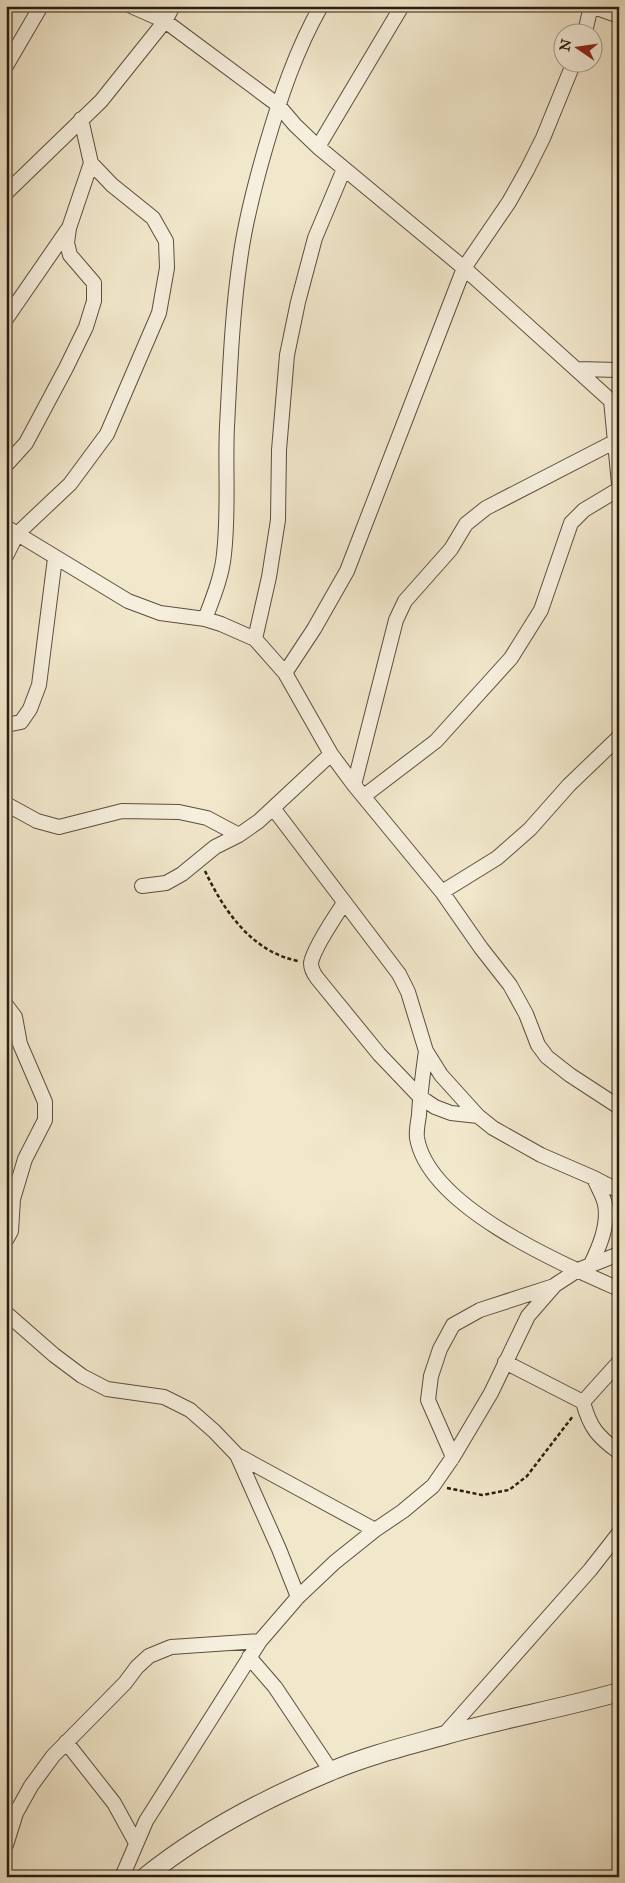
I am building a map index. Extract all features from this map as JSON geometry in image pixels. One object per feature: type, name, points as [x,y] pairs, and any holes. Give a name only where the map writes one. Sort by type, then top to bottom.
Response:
[{"type":"street","points":[[6,66],[41,6]]},
{"type":"street","points":[[132,6],[165,21],[278,105],[318,147],[464,268],[615,404],[614,442],[619,484]]},
{"type":"street","points":[[6,193],[80,119],[101,101],[165,21],[173,6]]},
{"type":"street","points":[[205,619],[217,587],[224,555],[228,490],[227,428],[240,261],[249,205],[278,105],[304,37],[321,6]]},
{"type":"street","points":[[318,147],[402,6]]},
{"type":"street","points":[[587,22],[591,6],[619,16]]},
{"type":"street","points":[[285,673],[314,629],[347,570],[464,268],[509,202],[527,170],[543,138],[570,72]]},
{"type":"street","points":[[6,464],[26,443],[86,327],[94,301],[94,283],[70,254],[67,243],[69,228],[90,163],[80,119]]},
{"type":"street","points":[[6,556],[12,531],[70,484],[107,434],[159,313],[168,268],[166,241],[152,218],[90,163]]},
{"type":"street","points":[[255,639],[270,577],[278,520],[279,450],[287,355],[298,302],[315,238],[344,169]]},
{"type":"street","points":[[6,319],[69,228]]},
{"type":"street","points":[[577,369],[619,370]]},
{"type":"street","points":[[354,785],[394,627],[405,601],[451,549],[466,524],[486,508],[614,442]]},
{"type":"street","points":[[364,796],[436,741],[511,658],[541,610],[571,523],[584,510],[619,489]]},
{"type":"street","points":[[12,531],[128,601],[160,613],[205,619],[255,639],[285,673],[331,754],[354,785],[442,892],[481,948],[510,985],[526,1014],[538,1044],[547,1057],[570,1075],[619,1107]]},
{"type":"street","points":[[6,725],[21,722],[30,709],[39,685],[55,558]]},
{"type":"street","points":[[442,892],[498,858],[530,829],[569,785],[619,737]]},
{"type":"street","points":[[142,886],[166,883],[182,874],[215,847],[239,835],[259,821],[331,754]]},
{"type":"street","points":[[6,804],[37,821],[59,828],[122,811],[179,812],[207,818],[239,835]]},
{"type":"street","points":[[273,808],[399,974],[408,992],[426,1050],[441,1075],[478,1116],[493,1128],[541,1155],[619,1191]]},
{"type":"street","points":[[344,903],[331,921],[311,963],[317,978],[379,1054],[420,1097],[435,1107],[451,1113],[478,1116]]},
{"type":"street","points":[[6,1005],[15,1016],[20,1044],[45,1102],[45,1120],[20,1175],[13,1199],[11,1232],[6,1240]]},
{"type":"street","points":[[426,1050],[417,1137],[424,1159],[436,1175],[455,1196],[479,1216],[584,1268],[619,1288]]},
{"type":"street","points":[[584,1268],[600,1243],[605,1225],[605,1204],[594,1178]]},
{"type":"street","points":[[453,1457],[428,1400],[431,1376],[440,1349],[453,1325],[480,1310],[555,1285],[584,1268],[619,1254]]},
{"type":"street","points":[[122,1877],[151,1813],[260,1641],[298,1597],[335,1562],[433,1486],[453,1457],[491,1393],[528,1316],[555,1285]]},
{"type":"street","points":[[6,1313],[82,1376],[107,1389],[164,1397],[190,1410],[237,1455],[375,1530]]},
{"type":"street","points":[[505,1362],[583,1402],[591,1426],[600,1438],[619,1452]]},
{"type":"street","points":[[583,1402],[619,1362]]},
{"type":"street","points":[[237,1455],[298,1597]]},
{"type":"street","points":[[443,1736],[590,1570],[619,1533]]},
{"type":"street","points":[[6,1845],[16,1813],[31,1786],[52,1756],[125,1683],[137,1667],[149,1656],[170,1647],[260,1641]]},
{"type":"street","points":[[249,1657],[275,1687],[331,1771]]},
{"type":"street","points":[[145,1877],[176,1852],[234,1817],[331,1771],[443,1736],[619,1692]]},
{"type":"street","points":[[66,1742],[114,1803],[136,1843]]},
{"type":"path","points":[[199,859],[216,894],[243,931],[264,948],[287,959],[311,963]]},
{"type":"path","points":[[433,1486],[482,1495],[510,1490],[527,1476],[583,1402]]}]
